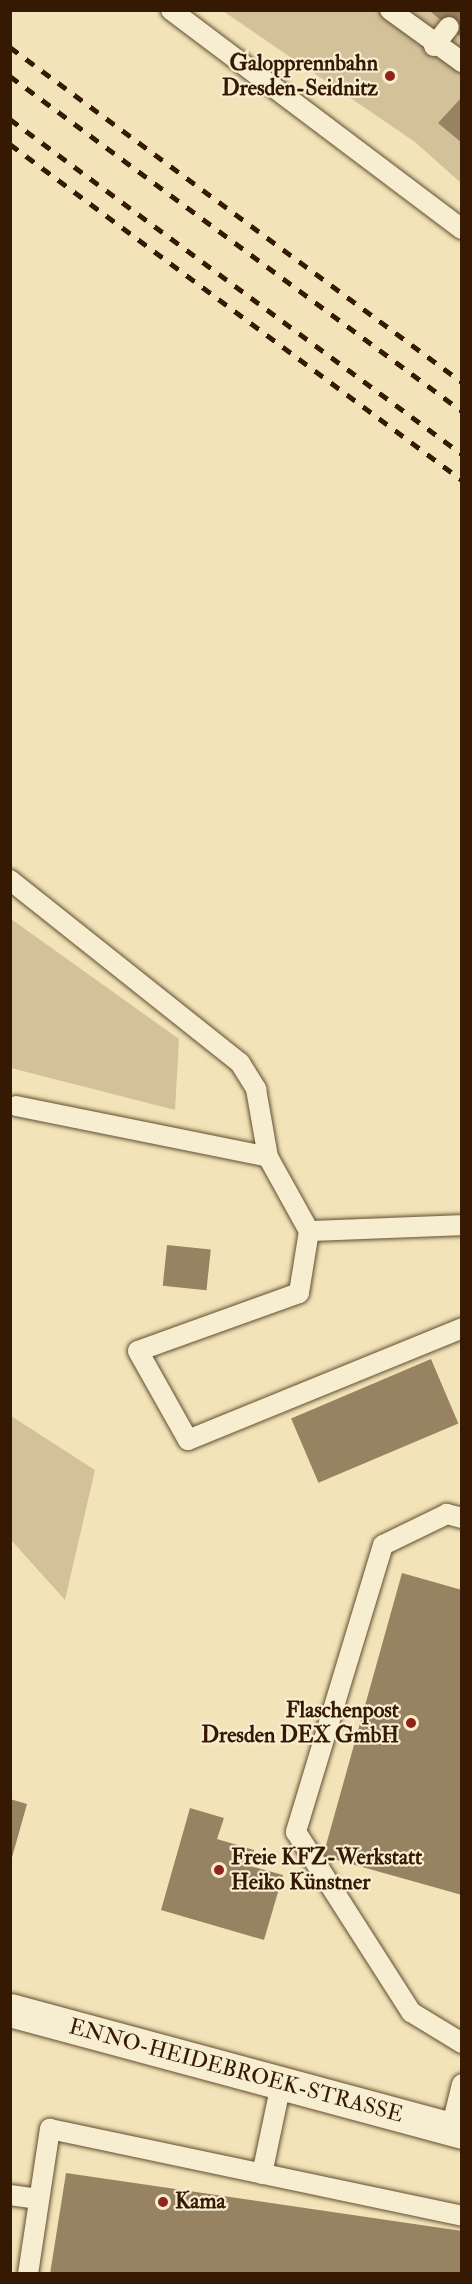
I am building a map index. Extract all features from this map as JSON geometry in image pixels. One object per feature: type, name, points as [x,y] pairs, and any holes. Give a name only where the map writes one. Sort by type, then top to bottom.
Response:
[{"type":"street","name":"ENNO-HEIDEBROEK-STRASSE","points":[[10,2010],[456,2131]]},
{"type":"lane","points":[[171,10],[462,230]]},
{"type":"lane","points":[[390,10],[434,46],[462,62]]},
{"type":"lane","points":[[434,46],[449,27]]},
{"type":"lane","points":[[10,880],[240,1063],[256,1089],[268,1157],[309,1231],[298,1293],[138,1351],[188,1440],[462,1328]]},
{"type":"lane","points":[[16,1106],[268,1157]]},
{"type":"lane","points":[[309,1231],[462,1225]]},
{"type":"lane","points":[[462,1518],[447,1514],[383,1545],[296,1832],[411,2012],[462,2043]]},
{"type":"lane","points":[[262,2174],[281,2084]]},
{"type":"lane","points":[[456,2131],[462,2084]]},
{"type":"lane","points":[[28,2274],[37,2199],[50,2129],[462,2216]]},
{"type":"lane","points":[[10,2195],[37,2199]]},
{"type":"shaded area","name":"Galopprennbahn Dresden-Seidnitz","points":[[223,11],[461,11],[461,183],[415,142]]},
{"type":"shaded area","points":[[11,919],[179,1039],[175,1110],[11,1068]]},
{"type":"shaded area","points":[[11,1416],[95,1470],[65,1600],[11,1540]]},
{"type":"building","points":[[432,10],[462,10],[462,38],[431,12]]},
{"type":"building","points":[[462,97],[462,143],[438,123]]},
{"type":"building","points":[[167,1245],[211,1250],[206,1290],[163,1286]]},
{"type":"building","points":[[431,1359],[458,1423],[318,1483],[291,1418]]},
{"type":"building","name":"Flaschenpost Dresden DEX GmbH","points":[[402,1573],[462,1590],[462,1895],[323,1856]]},
{"type":"building","points":[[10,1799],[27,1804],[11,1861],[10,1861]]},
{"type":"building","name":"Freie KFZ-Werkstatt Heiko Künstner","points":[[190,1808],[224,1818],[217,1839],[254,1850],[250,1866],[283,1875],[264,1940],[161,1910]]},
{"type":"building","name":"Kama","points":[[66,2173],[462,2231],[462,2274],[50,2274]]},
{"type":"railway","points":[[10,47],[462,382]]},
{"type":"railway","points":[[10,76],[462,411]]},
{"type":"railway","points":[[10,119],[462,454]]},
{"type":"railway","points":[[10,144],[462,480]]},
{"type":"place","name":"Galopprennbahn Dresden-Seidnitz","points":[[390,76]]},
{"type":"place","name":"Flaschenpost Dresden DEX GmbH","points":[[411,1723]]},
{"type":"place","name":"Freie KFZ-Werkstatt Heiko Künstner","points":[[219,1870]]},
{"type":"place","name":"Kama","points":[[163,2202]]}]
